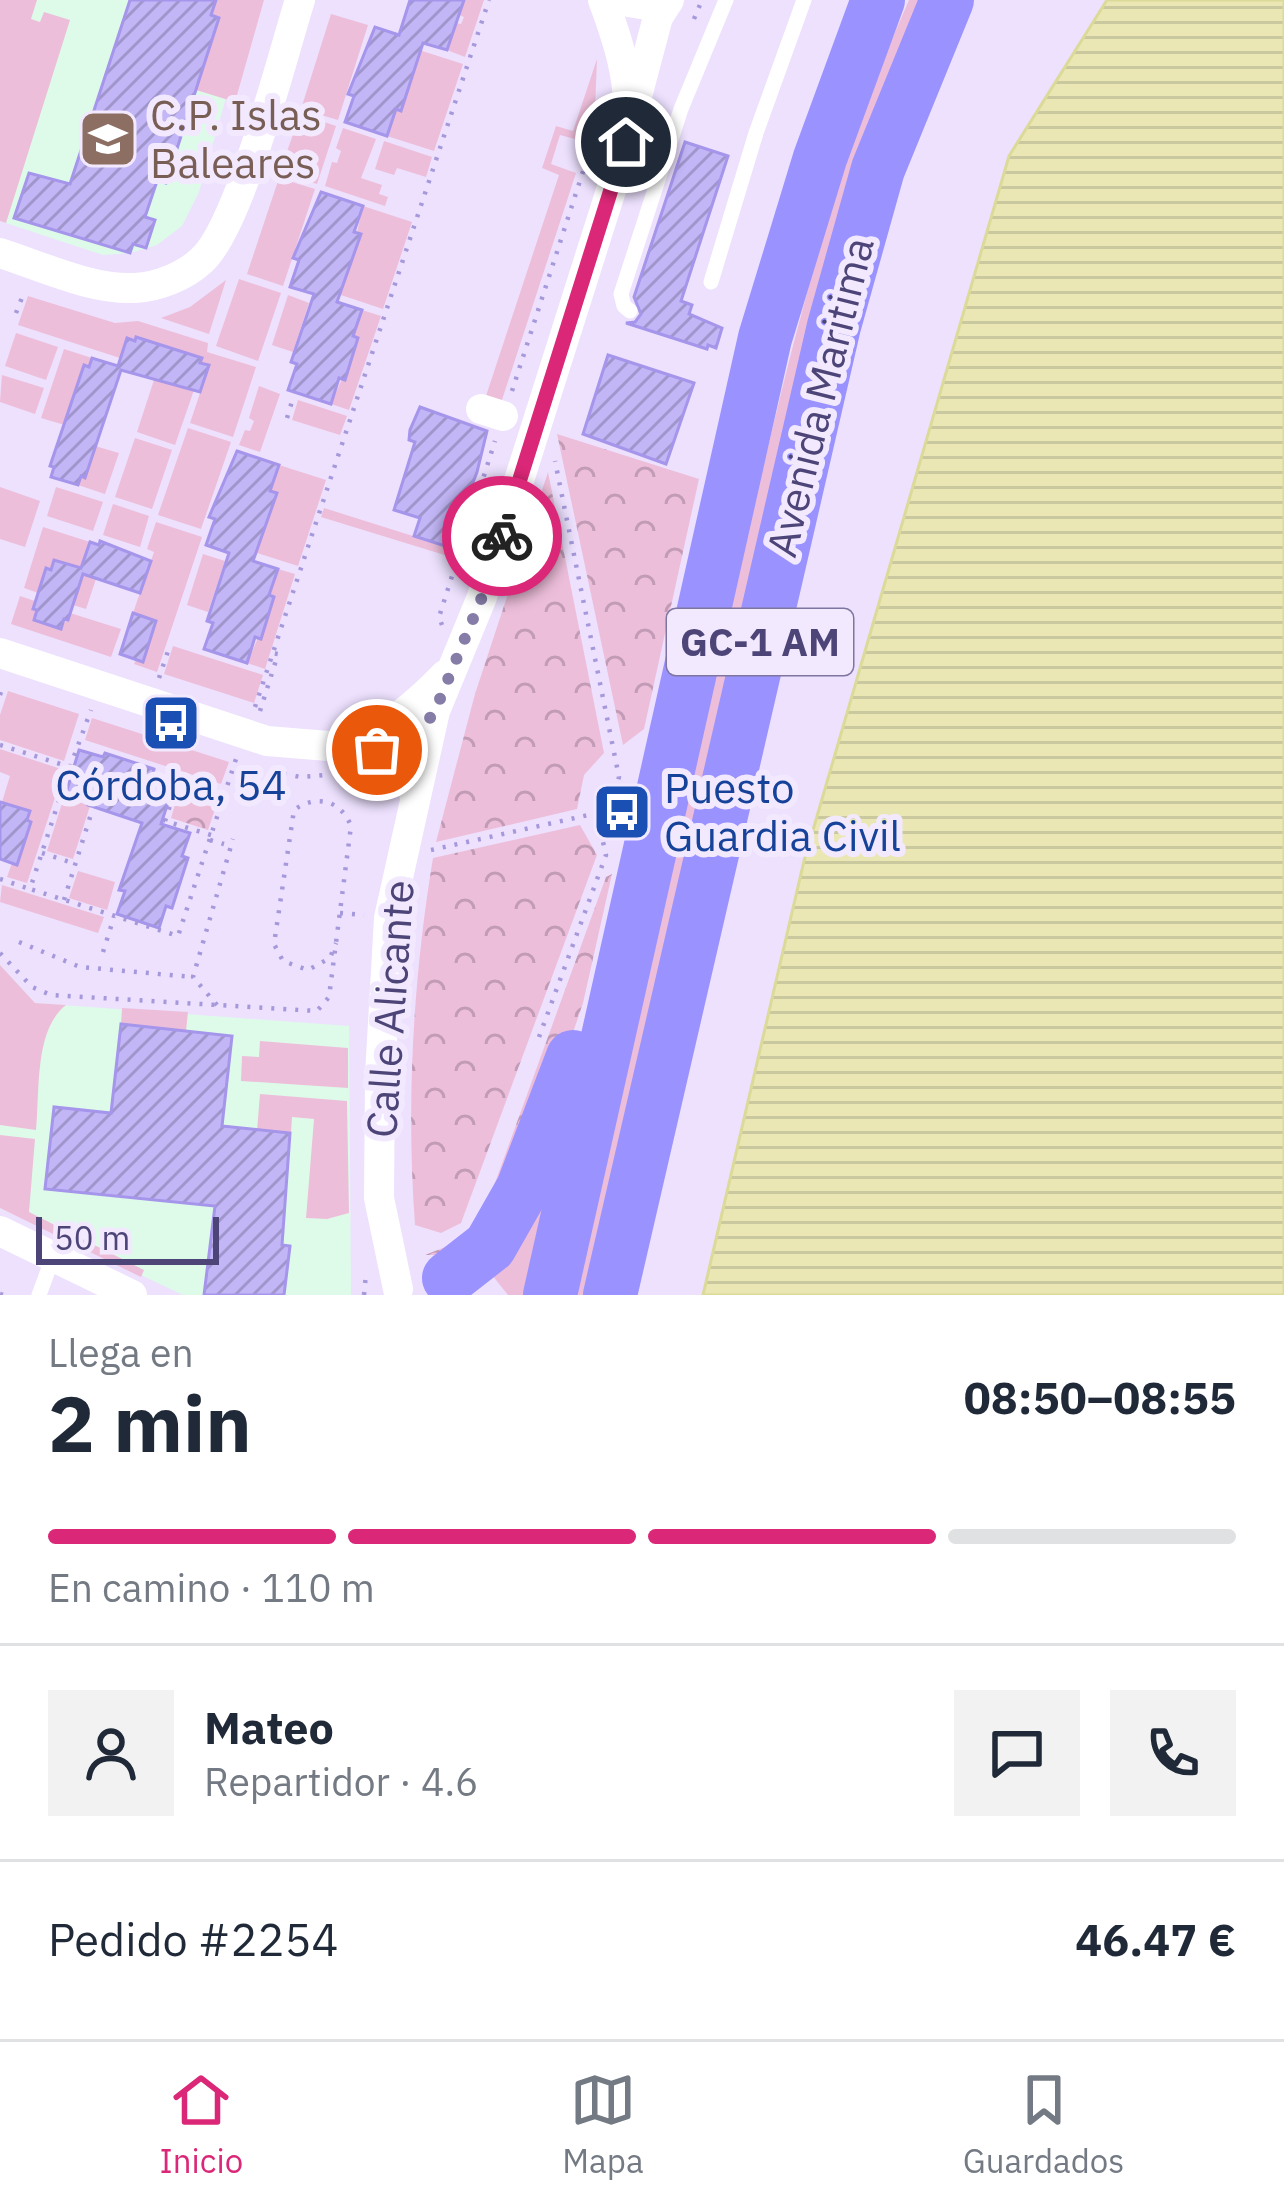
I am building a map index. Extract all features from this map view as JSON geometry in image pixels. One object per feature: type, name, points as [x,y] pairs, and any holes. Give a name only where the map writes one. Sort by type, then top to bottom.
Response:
[{"type":"highway","name":"Avenida Maritima","points":[[550,1295],[765,338],[820,158],[878,0]]},
{"type":"highway","name":"Avenida Maritima","points":[[610,1295],[834,326],[878,169],[947,0]]},
{"type":"highway","points":[[429,1289],[490,1246],[523,1188],[554,1114],[589,1008],[613,901],[650,775],[683,700]]},
{"type":"street","points":[[0,253],[132,289],[155,286],[201,261],[229,220],[300,0]]},
{"type":"street","name":"Calle Alicante","points":[[429,1289],[379,1198],[389,919],[426,733],[482,597],[626,142],[616,114],[625,61],[603,0]]},
{"type":"street","points":[[616,0],[628,5],[660,0]]},
{"type":"street","name":"Calle Alicante","points":[[616,114],[644,84],[658,17],[669,0]]},
{"type":"street","points":[[0,653],[340,761],[404,726],[426,733]]},
{"type":"street","points":[[380,739],[449,671]]},
{"type":"street","points":[[380,739],[403,769],[415,795]]},
{"type":"street","points":[[0,1231],[53,1257],[81,1278],[132,1295]]},
{"type":"lane","points":[[630,311],[621,294],[681,109],[726,0]]},
{"type":"lane","points":[[710,282],[804,0]]},
{"type":"lane","points":[[39,1295],[53,1257]]},
{"type":"path","points":[[274,716],[254,709],[489,0]]},
{"type":"path","points":[[439,640],[439,616],[492,412],[616,114]]},
{"type":"path","points":[[16,313],[22,295]]},
{"type":"path","points":[[286,418],[293,398]]},
{"type":"path","points":[[431,850],[611,810],[619,777],[556,465]]},
{"type":"path","points":[[159,678],[170,645]]},
{"type":"path","points":[[142,672],[175,682]]},
{"type":"path","points":[[30,889],[91,711]]},
{"type":"path","points":[[0,745],[70,767]]},
{"type":"path","points":[[224,755],[248,764]]},
{"type":"path","points":[[0,879],[178,936],[236,759]]},
{"type":"path","points":[[261,769],[300,777],[340,761]]},
{"type":"path","points":[[223,799],[177,784],[165,821],[224,844]]},
{"type":"path","points":[[0,953],[32,986],[51,995],[317,1011],[329,997],[336,944],[351,826],[343,810],[328,801],[314,800],[294,810],[274,944],[283,961],[308,970],[330,958],[336,944]]},
{"type":"path","points":[[64,900],[92,811]]},
{"type":"path","points":[[193,976],[233,839]]},
{"type":"path","points":[[42,853],[76,864]]},
{"type":"path","points":[[103,952],[115,916]]},
{"type":"path","points":[[19,942],[80,967],[193,976],[219,1006]]},
{"type":"path","points":[[364,1295],[366,1271]]},
{"type":"shaded area","name":"C.P. Islas Baleares","points":[[0,0],[254,0],[199,192],[182,226],[157,245],[103,255],[0,221]]},
{"type":"shaded area","points":[[1107,0],[1284,0],[1284,1295],[703,1295],[804,861],[1009,156]]},
{"type":"shaded area","points":[[0,965],[35,1003],[349,1026],[351,1295],[183,1295],[0,1208]]},
{"type":"green space","points":[[0,0],[37,0],[31,19],[40,22],[44,12],[70,20],[6,223],[0,221]]},
{"type":"green space","points":[[216,0],[264,0],[235,102],[196,90],[219,18],[211,15]]},
{"type":"green space","points":[[464,0],[484,0],[465,57],[447,50],[455,23],[461,24],[464,17],[459,15]]},
{"type":"green space","points":[[909,0],[926,0],[590,1295],[573,1295],[785,378],[851,149]]},
{"type":"green space","points":[[331,14],[368,25],[338,120],[301,109]]},
{"type":"green space","points":[[416,49],[463,64],[434,151],[387,136],[396,109],[401,110]]},
{"type":"green space","points":[[597,59],[595,109],[586,142],[560,135],[551,164],[576,173],[499,409],[483,405],[559,175],[542,168],[556,126],[573,131]]},
{"type":"green space","points":[[300,114],[336,126],[317,184],[280,172]]},
{"type":"green space","points":[[343,128],[376,139],[361,178],[382,185],[379,194],[388,197],[385,206],[325,186],[332,162],[337,163],[341,151],[336,148]]},
{"type":"green space","points":[[384,141],[432,157],[426,177],[397,168],[394,175],[375,169]]},
{"type":"green space","points":[[279,178],[315,189],[283,286],[247,274]]},
{"type":"green space","points":[[363,206],[412,222],[383,309],[335,293],[349,267]]},
{"type":"green space","points":[[239,279],[281,293],[258,361],[216,346]]},
{"type":"green space","points":[[226,280],[209,334],[161,318],[190,307]]},
{"type":"green space","points":[[288,295],[309,303],[293,352],[272,345]]},
{"type":"green space","points":[[28,296],[115,323],[138,321],[208,343],[207,352],[256,367],[233,437],[190,423],[209,366],[200,363],[202,359],[178,355],[179,350],[159,343],[156,348],[146,345],[146,340],[137,337],[135,341],[127,338],[120,358],[18,325]]},
{"type":"green space","points":[[362,310],[381,316],[349,410],[331,404],[356,347],[358,338],[353,336]]},
{"type":"green space","points":[[16,333],[58,347],[46,380],[5,366]]},
{"type":"green space","points":[[64,349],[92,358],[89,367],[83,365],[68,426],[41,418]]},
{"type":"green space","points":[[2,375],[44,388],[35,414],[0,402]]},
{"type":"green space","points":[[154,380],[194,390],[175,445],[137,432]]},
{"type":"green space","points":[[259,386],[280,394],[260,452],[239,445],[254,421],[249,418]]},
{"type":"green space","points":[[298,400],[347,416],[340,435],[292,420]]},
{"type":"green space","points":[[188,428],[231,442],[201,529],[158,515]]},
{"type":"green space","points":[[557,434],[699,479],[644,729],[623,745]]},
{"type":"green space","points":[[135,438],[172,450],[152,509],[115,497]]},
{"type":"green space","points":[[95,446],[119,453],[105,494],[78,485]]},
{"type":"green space","points":[[279,465],[326,480],[298,566],[251,551],[276,493],[270,491]]},
{"type":"green space","points":[[548,472],[604,753],[584,775],[577,809],[436,842],[475,694]]},
{"type":"green space","points":[[0,487],[40,501],[25,547],[0,539]]},
{"type":"green space","points":[[56,487],[103,502],[93,531],[47,516]]},
{"type":"green space","points":[[113,504],[149,516],[140,547],[103,535]]},
{"type":"green space","points":[[324,508],[454,549],[451,557],[321,517]]},
{"type":"green space","points":[[156,522],[202,537],[157,672],[134,664],[143,661],[156,622],[133,613],[154,552],[147,549]]},
{"type":"green space","points":[[43,527],[90,542],[81,568],[96,579],[86,609],[73,605],[81,580],[54,560],[38,593],[24,588]]},
{"type":"green space","points":[[203,554],[225,561],[208,612],[187,605]]},
{"type":"green space","points":[[278,569],[295,574],[265,669],[247,663],[272,606],[274,597],[269,595]]},
{"type":"green space","points":[[20,596],[35,601],[35,621],[61,629],[70,613],[121,629],[111,657],[11,624]]},
{"type":"green space","points":[[173,646],[263,675],[254,703],[164,674]]},
{"type":"green space","points":[[8,691],[79,714],[64,761],[0,740],[0,715]]},
{"type":"green space","points":[[92,718],[229,762],[221,784],[85,740]]},
{"type":"green space","points":[[0,749],[64,770],[27,883],[7,877],[12,863],[17,864],[31,823],[29,812],[2,802],[10,776],[0,772]]},
{"type":"green space","points":[[179,791],[217,803],[208,830],[171,818]]},
{"type":"green space","points":[[64,797],[90,806],[73,859],[47,851]]},
{"type":"green space","points":[[580,825],[597,855],[461,1223],[441,1233],[415,1225],[413,1041],[433,858]]},
{"type":"green space","points":[[78,871],[115,882],[107,910],[69,898]]},
{"type":"green space","points":[[612,874],[583,1003],[548,1106],[510,1192],[478,1246],[460,1255],[425,1255],[468,1238],[479,1227],[606,877]]},
{"type":"green space","points":[[2,885],[104,917],[98,933],[0,902]]},
{"type":"green space","points":[[0,965],[35,1003],[66,1005],[48,1030],[44,1045],[36,1130],[0,1125]]},
{"type":"green space","points":[[122,1008],[188,1012],[186,1031],[121,1024]]},
{"type":"green space","points":[[260,1041],[348,1048],[348,1088],[241,1081],[242,1056],[259,1057]]},
{"type":"green space","points":[[260,1094],[347,1101],[349,1213],[306,1218],[314,1119],[292,1117],[291,1133],[257,1131]]},
{"type":"green space","points":[[561,1134],[531,1295],[508,1295],[492,1275]]},
{"type":"green space","points":[[0,1135],[35,1139],[29,1212],[144,1270],[141,1277],[0,1208]]},
{"type":"building","points":[[130,0],[216,0],[211,15],[219,18],[166,183],[157,181],[145,217],[155,220],[146,248],[133,244],[130,253],[14,218],[29,173],[70,184]]},
{"type":"building","points":[[410,0],[464,0],[447,50],[423,43],[401,111],[396,109],[387,136],[345,122],[354,96],[348,94],[375,27],[399,35]]},
{"type":"building","points":[[685,142],[728,156],[681,301],[692,305],[689,314],[722,328],[716,348],[626,323],[635,322],[641,314],[634,297]]},
{"type":"building","points":[[321,192],[363,206],[354,232],[361,234],[337,302],[362,310],[353,336],[358,338],[345,380],[339,378],[331,404],[288,390],[297,364],[291,362],[314,294],[290,287],[299,260],[293,258]]},
{"type":"building","points":[[136,337],[202,358],[200,363],[209,365],[200,392],[121,370],[85,478],[81,476],[78,485],[51,477],[54,467],[50,466],[84,365],[89,367],[92,358],[118,366],[127,338],[135,341]]},
{"type":"building","points":[[608,355],[694,383],[666,464],[583,434]]},
{"type":"building","points":[[420,407],[487,431],[448,547],[414,536],[420,518],[394,510],[415,442],[409,440],[410,430]]},
{"type":"building","points":[[237,451],[279,465],[270,491],[277,493],[253,561],[278,569],[269,595],[274,597],[261,639],[255,637],[247,663],[204,649],[213,623],[207,621],[229,553],[206,545],[215,519],[209,517]]},
{"type":"building","points":[[100,541],[151,561],[140,593],[83,574],[61,629],[34,620],[46,568],[51,570],[54,560],[81,568],[90,542],[99,545]]},
{"type":"building","points":[[133,613],[156,621],[143,662],[120,654]]},
{"type":"building","points":[[79,750],[103,757],[105,753],[175,781],[161,824],[190,833],[182,856],[188,858],[172,908],[166,906],[159,928],[117,914],[125,891],[119,890],[142,823],[66,793]]},
{"type":"building","points":[[0,802],[30,811],[17,865],[0,859]]},
{"type":"building","points":[[121,1024],[232,1036],[222,1126],[290,1133],[282,1245],[290,1246],[284,1295],[204,1295],[215,1206],[45,1189],[54,1107],[111,1113]]},
{"type":"way so far","points":[[377,750],[417,736],[435,711],[502,536]]},
{"type":"place","name":"C.P. Islas Baleares","points":[[108,139]]},
{"type":"place","name":"Córdoba, 54","points":[[171,723]]},
{"type":"place","name":"Puesto Guardia Civil","points":[[622,812]]},
{"type":"route","points":[[502,536],[626,142]]}]
